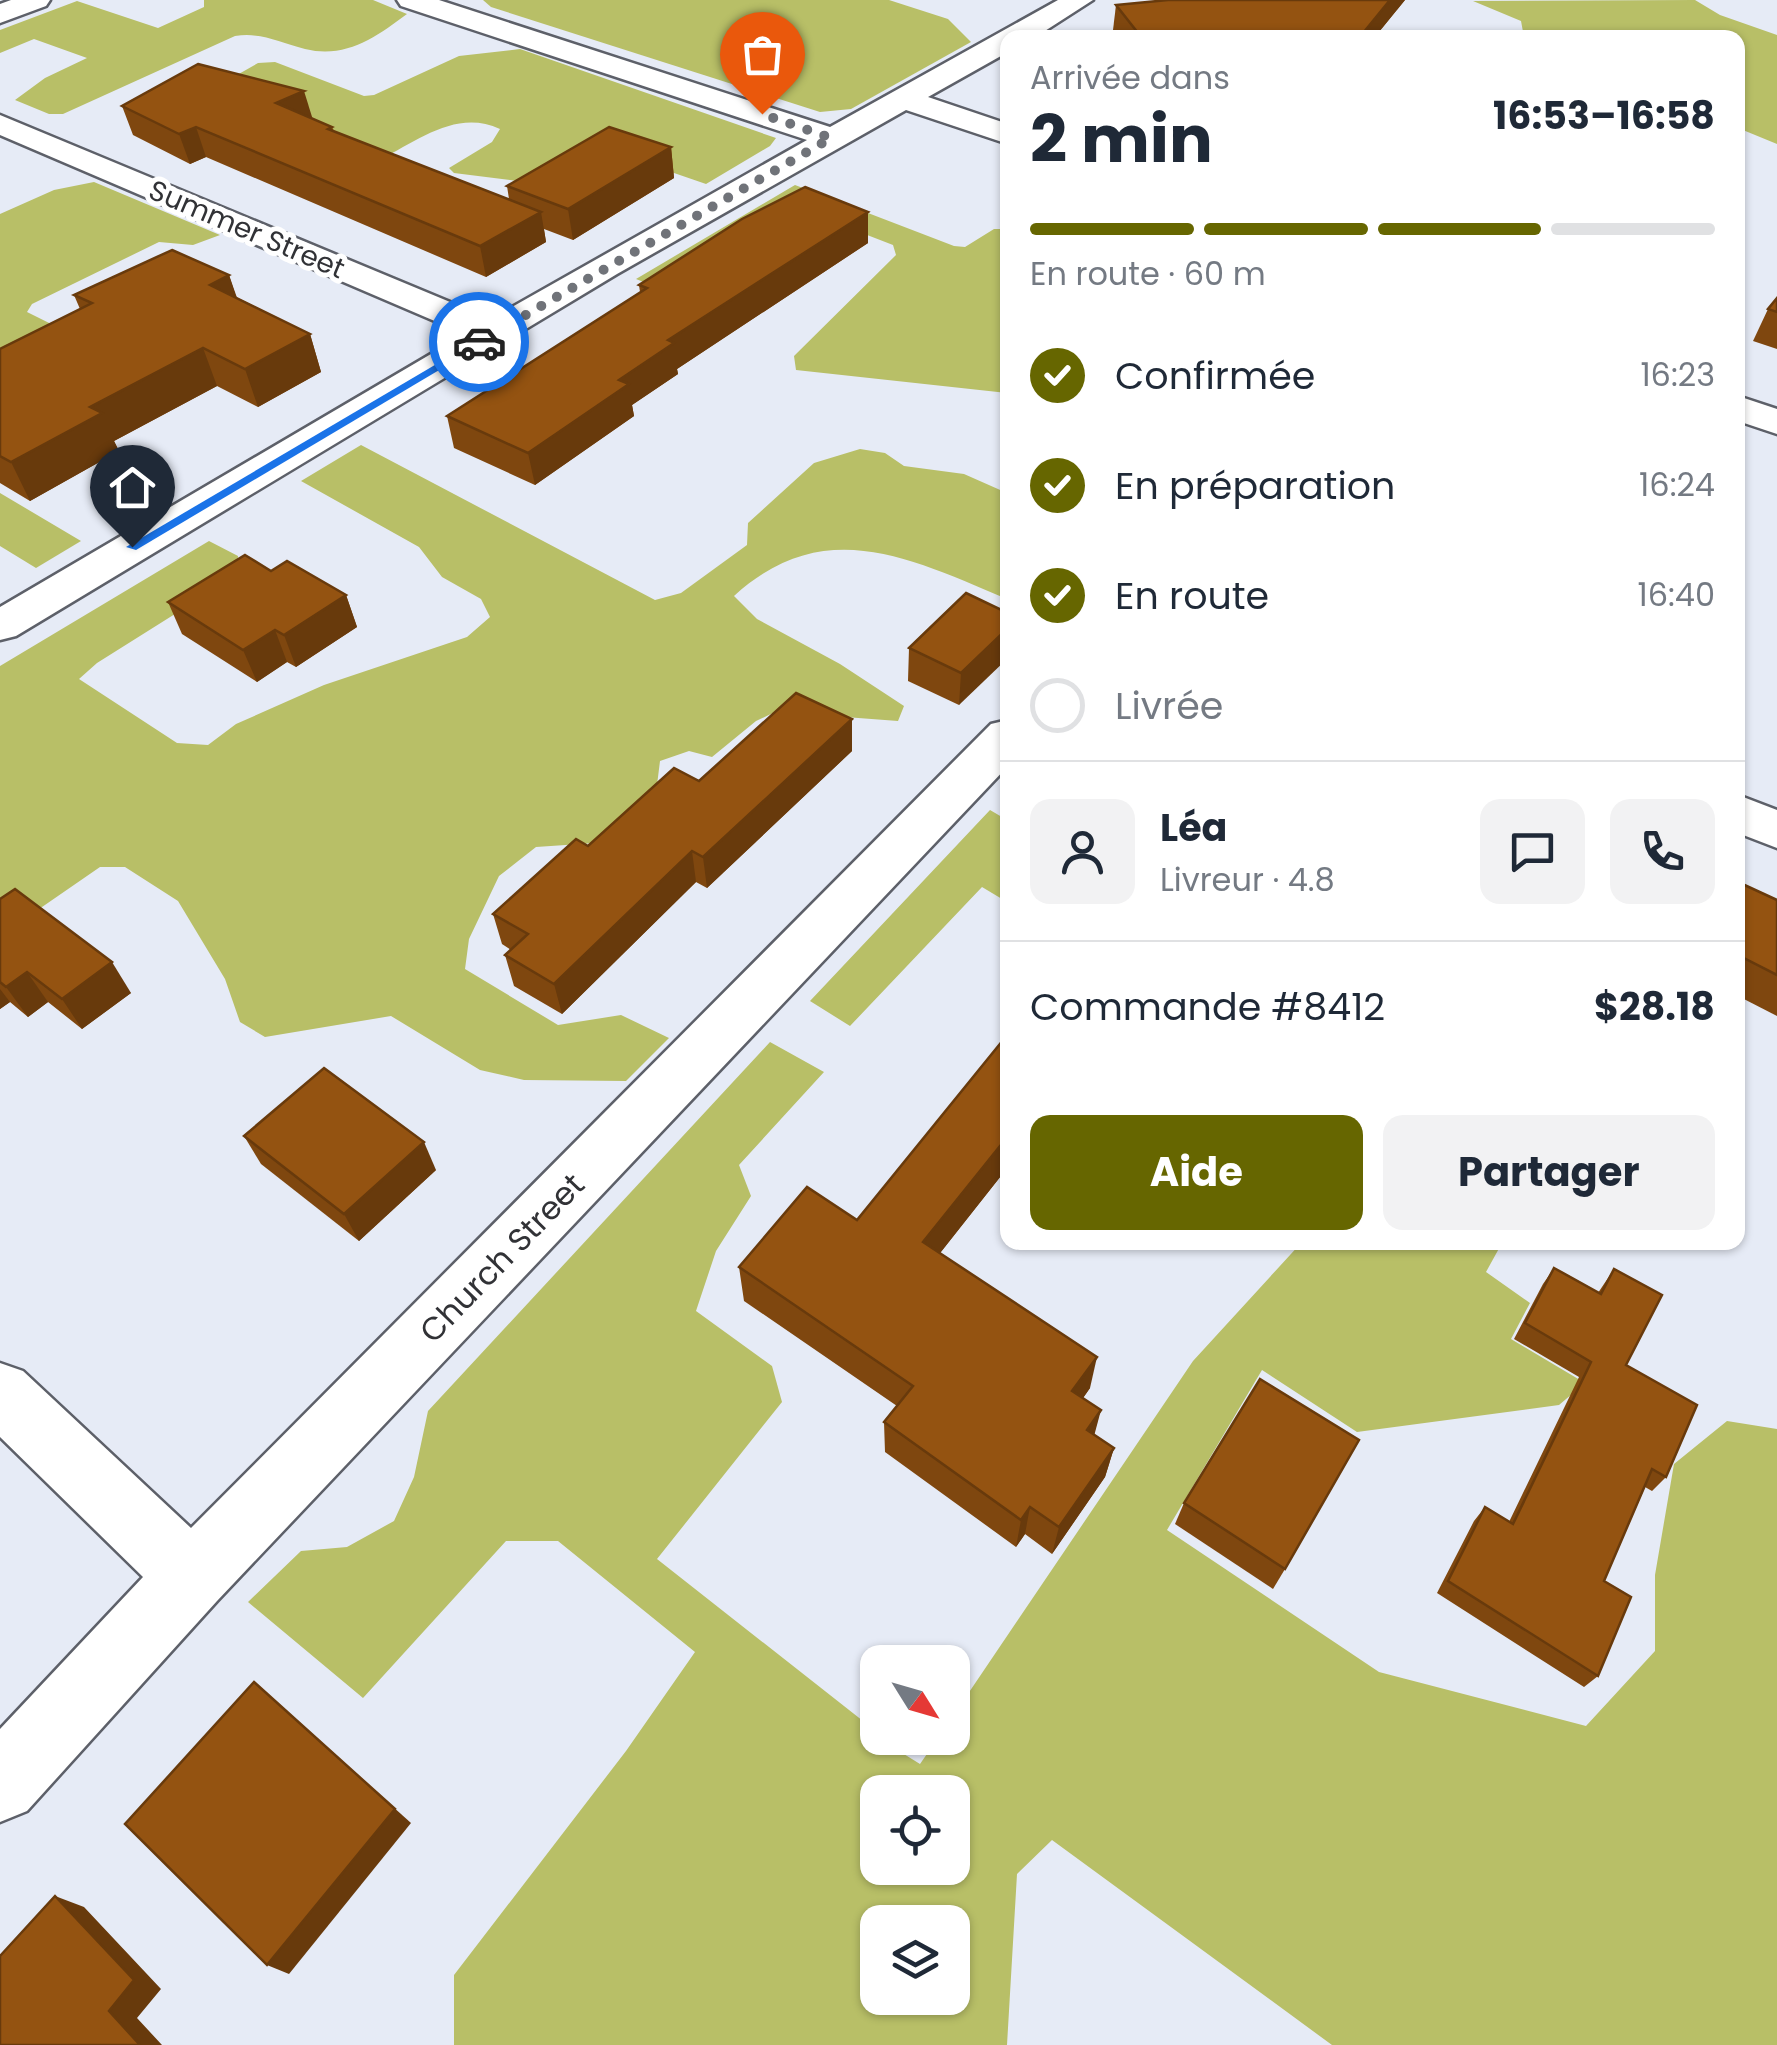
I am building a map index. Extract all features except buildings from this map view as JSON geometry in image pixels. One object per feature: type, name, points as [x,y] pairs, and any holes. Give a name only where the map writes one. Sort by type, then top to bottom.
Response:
[{"type":"street","points":[[0,14],[36,0]]},
{"type":"street","points":[[411,0],[831,138]]},
{"type":"street","points":[[1026,30],[1079,0]]},
{"type":"street","points":[[0,626],[831,138],[1000,45]]},
{"type":"street","points":[[904,99],[1000,132]]},
{"type":"street","name":"Summer Street","points":[[0,124],[494,334]]},
{"type":"street","points":[[1745,411],[1777,422]]},
{"type":"street","name":"Church Street","points":[[0,1784],[192,1576],[1000,744]]},
{"type":"street","points":[[1745,816],[1777,830]]},
{"type":"street","points":[[0,1393],[192,1576]]},
{"type":"green space","points":[[204,0],[373,0],[407,14],[372,38],[334,51],[305,49],[262,37],[235,36],[63,114],[49,114],[15,100],[45,78],[87,58],[34,39],[0,53],[0,30],[77,1],[158,28],[204,7]]},
{"type":"green space","points":[[483,0],[889,0],[948,19],[971,42],[851,109],[820,112],[491,7]]},
{"type":"green space","points":[[1695,0],[1720,15],[1777,35],[1777,144],[1745,131],[1745,30],[1523,30],[1521,21],[1473,1]]},
{"type":"green space","points":[[520,49],[776,138],[770,146],[706,184],[613,152],[525,182],[454,173],[449,168],[492,142],[500,129],[484,124],[453,125],[381,159],[237,75],[258,63],[275,62],[364,96],[459,56]]},
{"type":"green space","points":[[94,182],[220,235],[193,245],[159,242],[32,304],[27,312],[152,374],[0,379],[0,214],[54,190]]},
{"type":"green space","points":[[795,185],[954,246],[965,247],[1000,229],[1000,392],[796,370],[794,356],[896,255],[893,245],[800,209],[664,290],[636,279]]},
{"type":"green space","points":[[361,445],[655,600],[681,593],[747,545],[748,523],[814,463],[860,449],[885,453],[904,466],[964,474],[1000,490],[1000,596],[901,558],[868,551],[834,550],[801,556],[768,571],[734,596],[757,619],[840,664],[904,706],[898,721],[845,717],[796,702],[756,721],[712,757],[689,751],[660,761],[657,785],[595,843],[536,847],[499,876],[469,939],[465,969],[558,1025],[621,1015],[669,1038],[626,1081],[524,1080],[480,1070],[391,1016],[265,1037],[240,1022],[225,979],[178,901],[125,867],[100,867],[0,936],[0,666],[209,541],[238,556],[237,575],[97,663],[79,679],[177,743],[208,745],[236,724],[324,685],[467,637],[490,617],[481,599],[442,577],[419,547],[301,481]]},
{"type":"green space","points":[[0,493],[81,541],[36,568],[0,546]]},
{"type":"green space","points":[[990,810],[1000,816],[1000,898],[982,887],[850,1026],[810,1001]]},
{"type":"green space","points":[[770,1042],[824,1072],[739,1165],[751,1196],[716,1251],[696,1311],[772,1366],[782,1402],[657,1559],[860,1719],[860,1755],[905,1755],[920,1764],[926,1755],[970,1755],[970,1691],[1193,1361],[1295,1250],[1498,1250],[1486,1272],[1530,1303],[1511,1339],[1585,1383],[1559,1405],[1357,1432],[1262,1370],[1167,1530],[1379,1672],[1586,1726],[1655,1651],[1655,1575],[1674,1464],[1727,1421],[1777,1429],[1777,2045],[1332,2045],[1052,1840],[1017,1874],[1007,2045],[454,2045],[454,1975],[626,1751],[695,1652],[558,1541],[506,1541],[363,1698],[248,1602],[301,1551],[347,1547],[394,1521],[414,1477],[428,1411]]},
{"type":"way so far","points":[[479,342],[831,138],[762,114]]},
{"type":"route","points":[[132,547],[479,342]]}]
